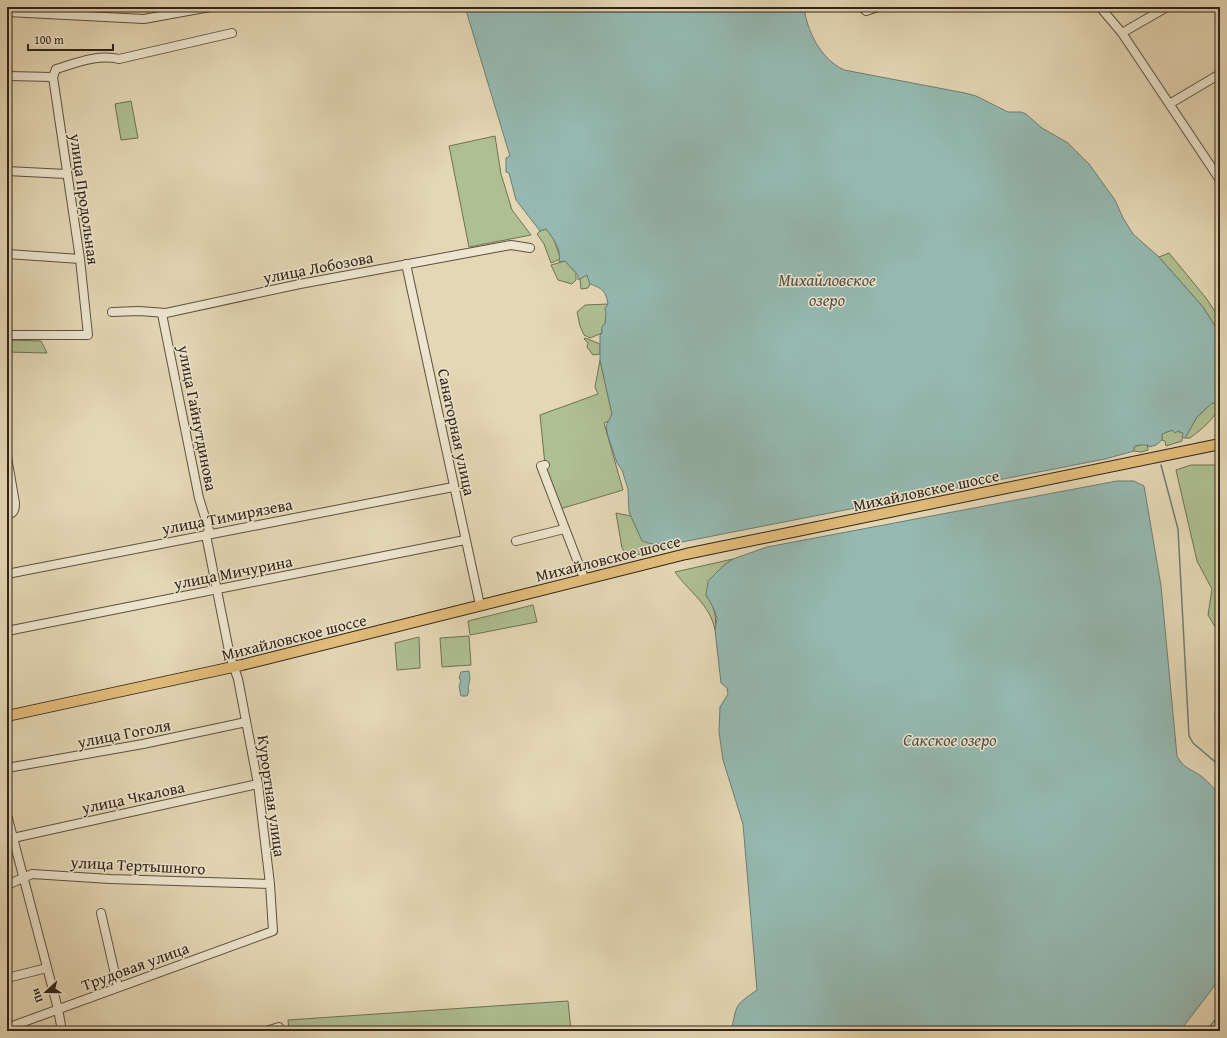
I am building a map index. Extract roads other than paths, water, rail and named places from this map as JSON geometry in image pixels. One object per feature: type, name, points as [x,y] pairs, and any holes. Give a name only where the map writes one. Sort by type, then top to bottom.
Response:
[{"type":"main road","name":"Михайловское шоссе","points":[[7,716],[234,667],[584,578],[686,554],[1220,444]]},
{"type":"street","points":[[7,12],[144,19],[210,7]]},
{"type":"street","points":[[862,7],[866,10],[878,7]]},
{"type":"street","points":[[1100,7],[1122,33],[1219,175]]},
{"type":"street","points":[[1122,33],[1167,7]]},
{"type":"street","points":[[7,76],[54,73],[91,59],[104,57],[119,59],[232,33]]},
{"type":"street","name":"улица Продольная","points":[[7,335],[88,335],[80,259],[66,174],[54,73]]},
{"type":"street","points":[[1170,103],[1220,74]]},
{"type":"street","points":[[7,171],[66,174]]},
{"type":"street","name":"улица Лобозова","points":[[112,312],[139,311],[161,314],[259,292],[511,245],[530,248]]},
{"type":"street","points":[[7,254],[80,259]]},
{"type":"street","name":"Санаторная улица","points":[[406,264],[453,487],[480,605]]},
{"type":"street","name":"улица Гайнутдинова","points":[[161,314],[199,498],[209,530],[206,535],[234,667]]},
{"type":"street","points":[[7,457],[15,503],[15,509],[12,514],[7,515]]},
{"type":"street","points":[[544,464],[541,466],[584,578]]},
{"type":"street","name":"улица Тимирязева","points":[[7,574],[453,487]]},
{"type":"street","points":[[516,541],[564,529]]},
{"type":"street","name":"улица Мичурина","points":[[7,631],[465,540]]},
{"type":"street","name":"Курортная улица","points":[[234,667],[238,679],[258,784],[274,931]]},
{"type":"street","name":"улица Гоголя","points":[[7,768],[127,747],[246,722]]},
{"type":"street","name":"улица Чкалова","points":[[13,838],[258,784]]},
{"type":"street","points":[[7,815],[58,1010],[62,1031]]},
{"type":"street","name":"улица Тертышного","points":[[7,885],[32,874],[110,879],[270,884]]},
{"type":"street","points":[[101,913],[118,987]]},
{"type":"street","name":"Трудовая улица","points":[[7,1028],[274,931]]},
{"type":"street","points":[[7,978],[47,968]]},
{"type":"street","points":[[266,1031],[279,1029]]},
{"type":"water","name":"Михайловское озеро","points":[[465,7],[804,7],[808,26],[816,44],[828,59],[844,70],[965,93],[976,96],[1008,112],[1021,112],[1026,114],[1042,128],[1068,143],[1089,164],[1115,200],[1123,218],[1133,234],[1159,257],[1203,307],[1220,334],[1220,404],[1212,403],[1197,417],[1185,438],[1182,437],[1183,433],[1178,431],[1175,433],[1172,430],[1162,434],[1162,440],[1156,445],[1149,447],[1148,445],[1138,445],[1134,447],[1134,451],[1105,459],[677,543],[652,544],[642,541],[629,512],[628,489],[622,470],[617,463],[606,426],[612,414],[600,360],[600,335],[602,333],[602,326],[605,324],[605,309],[608,304],[606,296],[605,293],[598,287],[590,284],[587,275],[578,280],[578,275],[565,261],[559,262],[560,258],[558,249],[551,236],[546,229],[540,231],[516,200],[509,173],[506,172],[506,158],[510,156]]},
{"type":"water","name":"Сакское озеро","points":[[1117,481],[1134,481],[1144,486],[1161,586],[1177,756],[1185,766],[1204,778],[1220,795],[1220,974],[1213,988],[1180,1031],[731,1031],[738,1006],[757,990],[743,824],[723,760],[719,732],[720,707],[728,694],[727,688],[721,683],[715,630],[717,618],[706,595],[708,581],[723,566],[733,559],[767,547]]},
{"type":"water","points":[[469,671],[469,691],[467,696],[461,696],[459,686],[461,681],[459,678],[461,672]]},
{"type":"waterway","points":[[1161,465],[1178,529],[1189,736],[1193,743],[1220,766]]},
{"type":"waterway","points":[[1207,1031],[1220,1013]]}]
